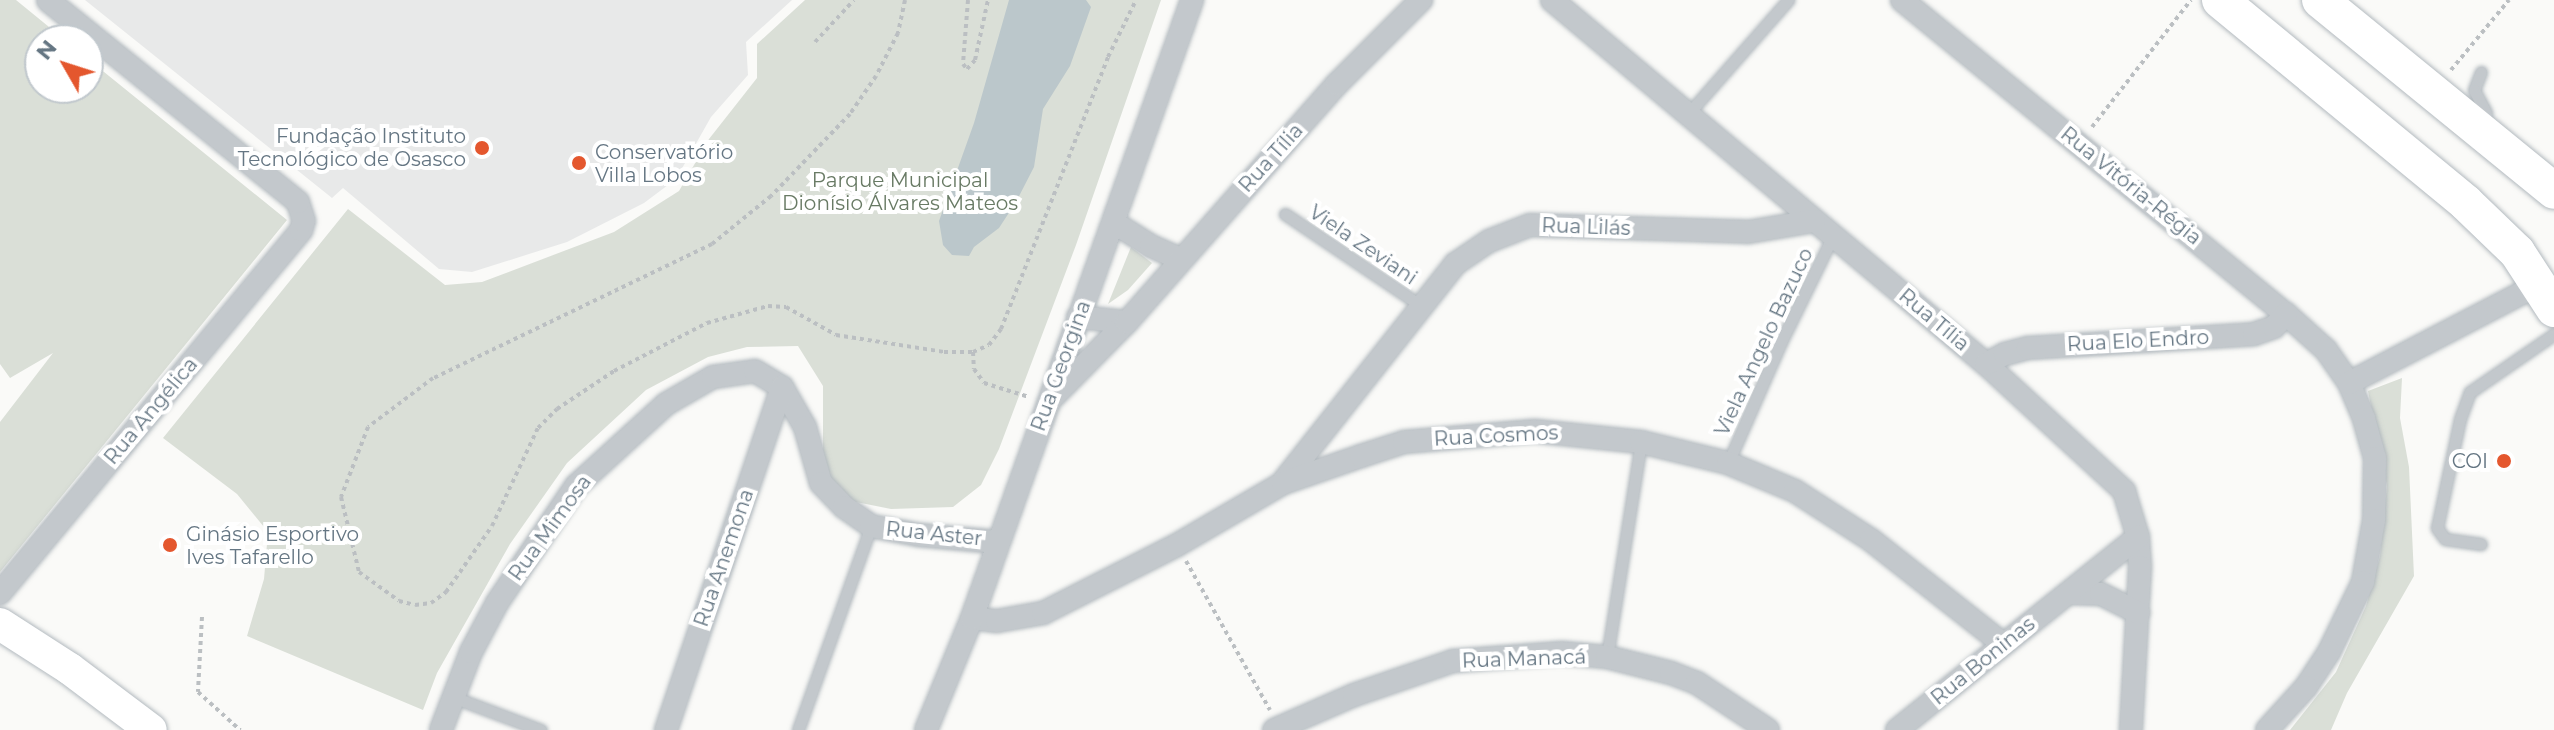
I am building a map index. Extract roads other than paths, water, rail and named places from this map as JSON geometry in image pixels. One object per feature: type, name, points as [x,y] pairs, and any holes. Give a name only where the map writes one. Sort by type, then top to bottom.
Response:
[{"type":"main road","points":[[2220,0],[2466,203],[2517,252],[2547,296]]},
{"type":"main road","points":[[2320,0],[2554,191]]},
{"type":"main road","points":[[0,624],[70,669],[151,730]]},
{"type":"street","name":"Rua Angélica","points":[[0,593],[301,230],[304,213],[298,202],[48,0]]},
{"type":"street","name":"Rua Georgina","points":[[926,730],[972,618],[1192,0]]},
{"type":"street","name":"Rua Tília","points":[[1048,403],[1127,322],[1337,84],[1421,0]]},
{"type":"street","name":"Rua Tília","points":[[1552,0],[1986,364],[2114,478],[2132,509],[2138,537],[2139,613],[2131,730]]},
{"type":"street","name":"Rua Vitória-Régia","points":[[1902,0],[2286,314],[2326,350],[2349,383],[2375,458],[2374,520],[2363,582],[2329,652],[2306,687],[2267,730]]},
{"type":"street","name":"Rua Lilás","points":[[1283,483],[1321,438],[1420,305],[1463,256],[1512,230],[1530,225],[1748,232],[1814,221]]},
{"type":"street","points":[[1113,222],[1151,246],[1180,259]]},
{"type":"street","points":[[2349,383],[2547,296]]},
{"type":"street","name":"Rua Elo Endro","points":[[1986,364],[2005,354],[2028,348],[2254,334],[2274,327],[2286,314]]},
{"type":"street","points":[[1078,317],[1127,322]]},
{"type":"street","name":"Rua Mimosa","points":[[441,730],[471,652],[497,603],[538,537],[576,486],[617,445],[666,404],[713,377],[755,371],[782,387]]},
{"type":"street","points":[[782,387],[805,427],[821,483],[844,507],[871,526]]},
{"type":"street","name":"Rua Anemona","points":[[666,730],[782,387]]},
{"type":"street","name":"Rua Cosmos","points":[[972,618],[997,621],[1043,613],[1177,545],[1283,483],[1404,442],[1535,431],[1641,442],[1728,463],[1795,491],[1825,508],[2002,643]]},
{"type":"street","name":"Rua Aster","points":[[871,526],[998,542]]},
{"type":"street","name":"Rua Boninas","points":[[1897,730],[2138,537]]},
{"type":"street","points":[[2070,593],[2101,594],[2139,613]]},
{"type":"street","name":"Rua Manacá","points":[[1277,729],[1354,695],[1453,661],[1562,653],[1642,664],[1697,683],[1768,730]]},
{"type":"lane","points":[[1688,114],[1788,0]]},
{"type":"lane","points":[[2481,72],[2474,90],[2486,113],[2482,133]]},
{"type":"lane","name":"Viela Zeviani","points":[[1285,214],[1420,305]]},
{"type":"lane","name":"Viela Angelo Bazuco","points":[[1728,463],[1781,342],[1833,236]]},
{"type":"lane","points":[[2481,544],[2445,539],[2437,528],[2460,419],[2470,392],[2554,334]]},
{"type":"lane","points":[[1607,657],[1641,442]]},
{"type":"lane","points":[[798,730],[871,526]]},
{"type":"lane","points":[[453,697],[541,730]]},
{"type":"place","name":"Fundação Instituto Tecnológico de Osasco","points":[[482,148]]},
{"type":"place","name":"Conservatório Villa Lobos","points":[[579,163]]},
{"type":"place","name":"COI","points":[[2504,461]]},
{"type":"place","name":"Ginásio Esportivo Ives Tafarello","points":[[170,545]]},
{"type":"park label","name":"Parque Municipal Dionísio Álvares Mateos","points":[[900,192]]}]
